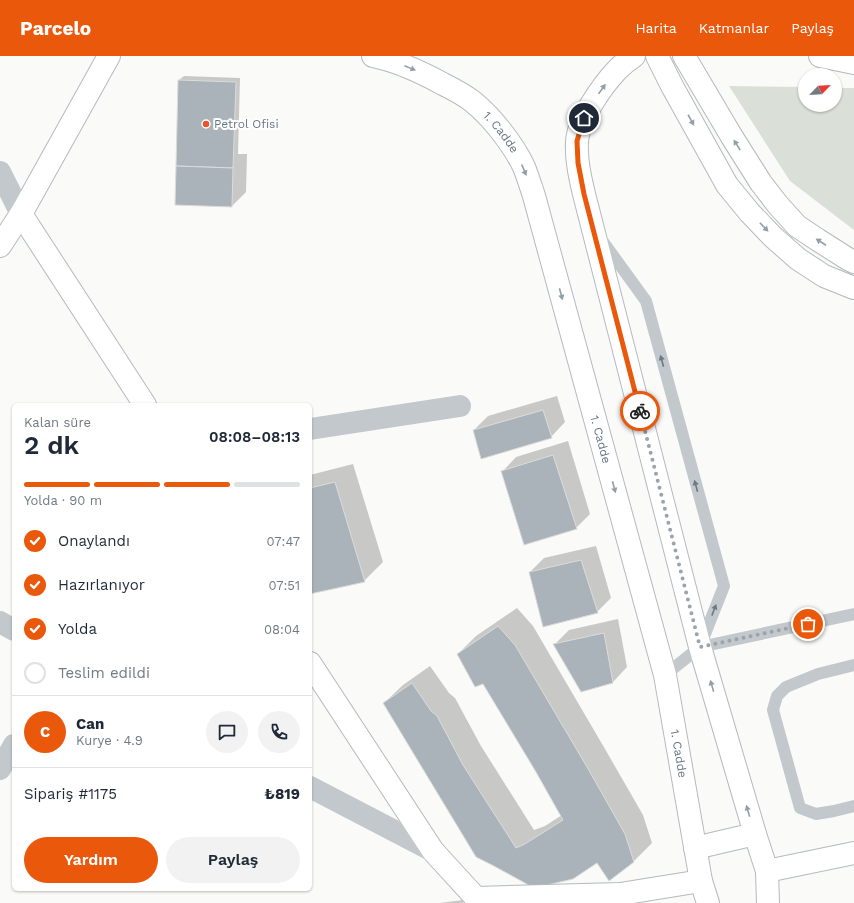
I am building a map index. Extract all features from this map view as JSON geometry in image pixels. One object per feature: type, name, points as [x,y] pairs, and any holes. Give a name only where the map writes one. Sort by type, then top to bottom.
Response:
[{"type":"main road","points":[[0,246],[21,214],[109,56]]},
{"type":"main road","name":"1. Cadde","points":[[373,56],[389,60],[418,71],[472,101],[486,114],[512,146],[524,168],[536,204],[665,675],[701,881],[708,903]]},
{"type":"main road","points":[[634,56],[618,70],[601,90],[584,118],[577,141],[578,163],[592,227],[700,647],[767,872],[768,903]]},
{"type":"main road","points":[[657,56],[727,185],[750,213],[798,259],[824,276],[854,288]]},
{"type":"main road","points":[[684,56],[761,183],[778,205],[797,226],[854,262]]},
{"type":"main road","points":[[820,56],[854,63]]},
{"type":"main road","points":[[21,214],[144,403]]},
{"type":"main road","points":[[312,666],[433,851],[477,901],[620,894],[701,881]]},
{"type":"main road","points":[[695,848],[755,834]]},
{"type":"main road","points":[[767,872],[854,853]]},
{"type":"street","points":[[0,172],[21,214]]},
{"type":"street","points":[[312,429],[460,406]]},
{"type":"street","points":[[0,622],[12,629]]},
{"type":"street","points":[[312,788],[433,851]]},
{"type":"lane","points":[[592,227],[646,301],[724,586],[700,647]]},
{"type":"lane","points":[[665,675],[700,647],[854,614]]},
{"type":"lane","points":[[854,665],[818,674],[786,687],[777,696],[773,710],[800,808],[816,814],[854,806]]},
{"type":"shaded area","points":[[729,86],[798,87],[798,112],[842,112],[842,88],[854,88],[854,230],[790,181]]},
{"type":"building","points":[[178,80],[236,82],[233,168],[176,166]]},
{"type":"building","points":[[176,166],[233,168],[232,207],[175,205]]},
{"type":"building","points":[[543,410],[552,438],[481,459],[473,430]]},
{"type":"building","points":[[553,455],[577,529],[524,545],[501,471]]},
{"type":"building","points":[[335,482],[365,582],[312,594],[312,488]]},
{"type":"building","points":[[581,560],[598,613],[543,627],[529,572]]},
{"type":"building","points":[[498,626],[515,645],[625,834],[634,862],[609,881],[597,863],[573,879],[534,888],[476,857],[383,703],[412,683],[431,711],[437,716],[463,765],[516,848],[563,820],[483,684],[475,687],[457,654]]},
{"type":"building","points":[[604,633],[613,683],[581,692],[553,644]]},
{"type":"way so far","points":[[640,411],[700,647],[808,624]]},
{"type":"place","name":"Petrol Ofisi","points":[[206,124]]},
{"type":"route","points":[[584,118],[577,141],[578,163],[584,194],[640,411]]}]
